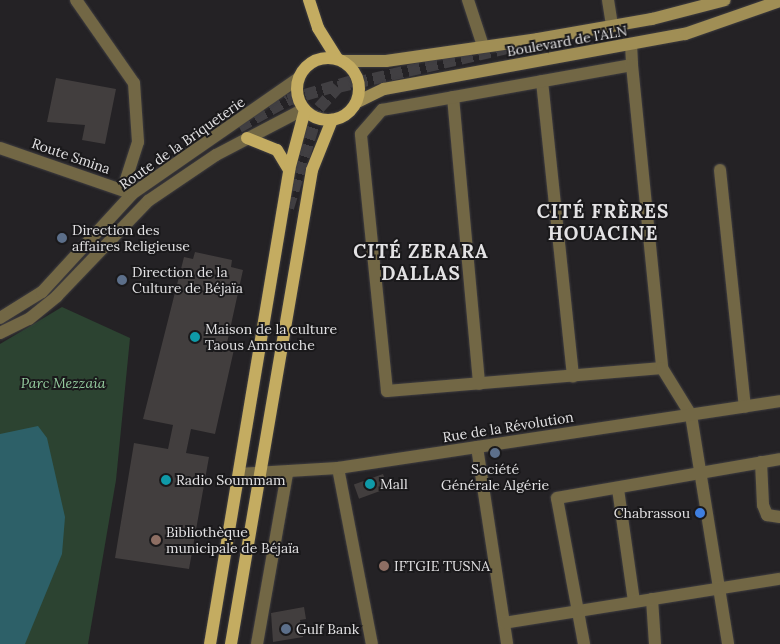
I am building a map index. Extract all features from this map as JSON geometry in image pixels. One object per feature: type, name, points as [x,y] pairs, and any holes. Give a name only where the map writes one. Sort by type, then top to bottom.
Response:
[{"type":"main road","points":[[304,109],[332,120],[347,114],[357,102],[358,78],[340,60],[318,28],[309,0]]},
{"type":"main road","name":"Boulevard de l'ALN","points":[[340,60],[386,61],[612,26],[725,0]]},
{"type":"main road","name":"Boulevard de l'ALN","points":[[357,102],[384,89],[685,34],[780,1]]},
{"type":"main road","points":[[210,644],[289,170],[304,109],[297,94],[299,78],[311,62],[318,28]]},
{"type":"main road","points":[[311,62],[340,60]]},
{"type":"main road","points":[[231,644],[312,170],[332,120]]},
{"type":"main road","points":[[247,138],[277,150],[289,170]]},
{"type":"street","points":[[76,0],[134,83],[138,142],[128,192]]},
{"type":"street","points":[[468,0],[483,46]]},
{"type":"street","points":[[608,0],[612,26]]},
{"type":"street","points":[[631,44],[662,368],[691,415],[728,644]]},
{"type":"street","points":[[632,65],[382,110],[361,134],[387,391],[662,368]]},
{"type":"street","name":"Route de la Briqueterie","points":[[0,318],[42,292],[128,192],[299,78]]},
{"type":"street","points":[[542,81],[573,376]]},
{"type":"street","points":[[453,97],[478,384]]},
{"type":"street","name":"Route de la Briqueterie","points":[[0,333],[29,319],[57,296],[148,201],[247,138],[304,109]]},
{"type":"street","name":"Route Smina","points":[[0,148],[128,192]]},
{"type":"street","points":[[720,170],[745,406]]},
{"type":"street","name":"Rue de la Révolution","points":[[239,474],[287,474],[338,468],[780,401]]},
{"type":"street","points":[[476,447],[508,644]]},
{"type":"street","points":[[584,644],[575,611],[557,498],[618,489],[700,471],[780,459]]},
{"type":"street","points":[[761,462],[763,505],[767,515],[780,518]]},
{"type":"street","points":[[338,468],[372,644]]},
{"type":"street","points":[[257,644],[287,474]]},
{"type":"street","points":[[618,489],[634,602]]},
{"type":"street","points":[[504,622],[780,579]]},
{"type":"street","points":[[652,599],[655,644]]},
{"type":"green space","name":"Parc Mezzaia","points":[[62,307],[130,338],[116,480],[88,644],[0,644],[0,344]]},
{"type":"water","points":[[38,426],[47,438],[65,517],[62,554],[25,644],[0,644],[0,434]]},
{"type":"building","points":[[56,78],[116,89],[105,144],[82,140],[85,125],[47,122]]},
{"type":"building","points":[[195,252],[232,260],[231,267],[243,270],[227,343],[235,345],[215,434],[191,429],[186,453],[209,457],[189,569],[115,558],[134,443],[168,449],[173,425],[143,419],[184,257],[193,259]]},
{"type":"building","name":"Mall","points":[[383,474],[388,488],[359,499],[354,485]]},
{"type":"building","name":"Gulf Bank","points":[[304,607],[306,619],[300,620],[303,637],[273,642],[271,613]]},
{"type":"tunnel","points":[[288,208],[319,108],[338,87],[524,44]]},
{"type":"tunnel","points":[[239,127],[288,100],[352,81]]},
{"type":"place","name":"Direction des affaires Religieuse","points":[[62,238]]},
{"type":"place","name":"Direction de la Culture de Béjaïa","points":[[122,280]]},
{"type":"place","name":"Maison de la culture Taous Amrouche","points":[[195,337]]},
{"type":"place","name":"Société Générale Algérie","points":[[495,453]]},
{"type":"place","name":"Radio Soummam","points":[[166,480]]},
{"type":"place","name":"Mall","points":[[370,484]]},
{"type":"place","name":"Chabrassou","points":[[700,513]]},
{"type":"place","name":"Bibliothèque municipale de Béjaïa","points":[[156,540]]},
{"type":"place","name":"IFTGIE TUSNA","points":[[384,566]]},
{"type":"place","name":"Gulf Bank","points":[[286,629]]},
{"type":"district","name":"CITÉ FRÈRES HOUACINE","points":[[603,223]]},
{"type":"district","name":"CITÉ ZERARA DALLAS","points":[[421,263]]}]
